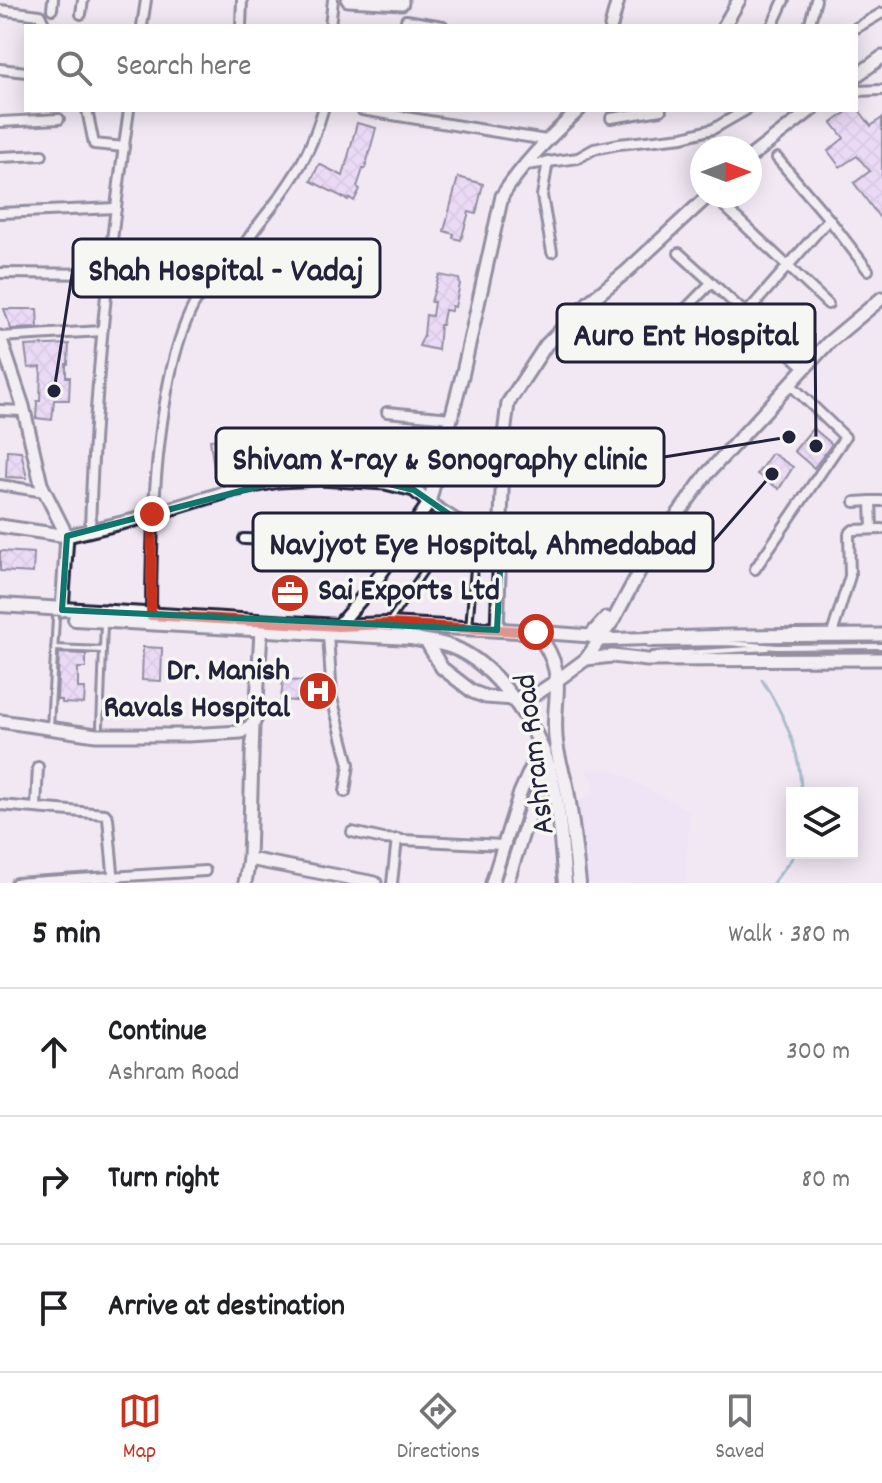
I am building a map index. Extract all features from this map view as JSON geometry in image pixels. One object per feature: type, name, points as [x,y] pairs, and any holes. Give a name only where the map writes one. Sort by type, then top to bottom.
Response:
[{"type":"main road","points":[[348,0],[402,2]]},
{"type":"main road","points":[[612,24],[618,0]]},
{"type":"main road","points":[[725,24],[739,0]]},
{"type":"main road","points":[[858,75],[882,57]]},
{"type":"main road","points":[[333,630],[406,539],[429,503],[502,196],[546,140],[577,112]]},
{"type":"main road","points":[[762,147],[807,112]]},
{"type":"main road","points":[[497,630],[504,435],[508,403],[546,345],[590,301],[695,208]]},
{"type":"main road","points":[[426,641],[442,668],[473,692],[486,697],[514,699],[538,693],[586,659],[594,638],[640,555],[701,471],[823,338],[882,289]]},
{"type":"main road","points":[[594,638],[614,619],[646,559],[706,475],[828,343],[882,298]]},
{"type":"main road","points":[[0,337],[24,411],[45,492],[67,536],[59,614]]},
{"type":"main road","points":[[0,526],[67,536],[233,490],[279,481],[319,479],[385,483],[414,490],[501,550]]},
{"type":"main road","name":"Ashram Road","points":[[0,605],[105,621],[261,631],[333,630],[388,624],[536,632],[549,648],[559,679],[555,721],[557,747],[566,786],[579,883]]},
{"type":"main road","name":"Ashram Road","points":[[0,614],[151,615],[333,630],[451,646],[475,659],[514,699],[541,746],[550,768],[565,883]]},
{"type":"main road","points":[[245,883],[249,859],[253,724],[257,709],[261,631]]},
{"type":"main road","points":[[536,632],[619,640],[882,635]]},
{"type":"main road","points":[[586,659],[882,659]]},
{"type":"main road","points":[[0,721],[96,735],[241,732],[253,724]]},
{"type":"main road","points":[[492,883],[520,793],[541,746]]},
{"type":"main road","points":[[507,883],[534,799],[557,747]]},
{"type":"main road","points":[[249,859],[375,883]]},
{"type":"street","points":[[81,14],[83,0]]},
{"type":"street","points":[[142,24],[146,0]]},
{"type":"street","points":[[241,24],[242,0]]},
{"type":"street","points":[[330,24],[333,0]]},
{"type":"street","points":[[773,24],[784,0]]},
{"type":"street","points":[[810,24],[816,0]]},
{"type":"street","points":[[402,2],[406,23]]},
{"type":"street","points":[[0,10],[40,15],[44,24]]},
{"type":"street","points":[[858,27],[882,13]]},
{"type":"street","points":[[0,69],[24,72]]},
{"type":"street","points":[[858,91],[882,90]]},
{"type":"street","points":[[87,112],[94,144],[124,147]]},
{"type":"street","points":[[90,530],[92,445],[102,331],[129,112]]},
{"type":"street","points":[[151,615],[152,514],[176,349],[205,288],[217,276],[232,269],[239,251],[282,194],[312,147],[322,112]]},
{"type":"street","points":[[374,112],[546,140]]},
{"type":"street","points":[[611,118],[648,112]]},
{"type":"street","points":[[526,165],[578,158],[594,149],[619,144],[683,137],[713,129],[743,112]]},
{"type":"street","points":[[0,122],[59,119]]},
{"type":"street","points":[[0,157],[42,155]]},
{"type":"street","points":[[777,158],[868,270]]},
{"type":"street","points":[[548,161],[542,196],[552,252]]},
{"type":"street","points":[[0,213],[116,208]]},
{"type":"street","points":[[726,208],[828,304]]},
{"type":"street","points":[[745,315],[829,219]]},
{"type":"street","points":[[679,253],[800,363]]},
{"type":"street","points":[[0,273],[108,274]]},
{"type":"street","points":[[673,322],[711,283]]},
{"type":"street","points":[[0,337],[102,331]]},
{"type":"street","points":[[755,569],[845,437],[790,384]]},
{"type":"street","points":[[0,410],[24,411]]},
{"type":"street","points":[[387,412],[451,418]]},
{"type":"street","points":[[0,485],[45,492]]},
{"type":"street","points":[[871,501],[872,529]]},
{"type":"street","points":[[855,502],[882,501]]},
{"type":"street","points":[[832,634],[850,576],[849,534],[853,530],[882,529]]},
{"type":"street","points":[[244,539],[322,542],[406,539]]},
{"type":"street","points":[[333,630],[332,698],[349,764],[345,792]]},
{"type":"street","points":[[36,807],[38,767]]},
{"type":"street","points":[[0,805],[105,814],[108,818],[113,880]]},
{"type":"street","points":[[352,832],[383,839],[503,845]]},
{"type":"street","points":[[392,883],[397,839]]},
{"type":"street","points":[[16,883],[113,880],[205,871]]},
{"type":"lane","points":[[388,624],[439,549],[474,568],[469,629]]},
{"type":"lane","points":[[50,730],[59,614]]},
{"type":"lane","points":[[100,726],[105,621]]},
{"type":"lane","points":[[619,640],[651,644],[728,643],[777,647],[882,646]]},
{"type":"lane","points":[[627,657],[777,647]]},
{"type":"lane","points":[[54,648],[103,650]]},
{"type":"highlighted area","points":[[279,481],[385,483],[414,490],[501,550],[497,630],[62,610],[67,536]]},
{"type":"shaded area","points":[[587,770],[614,771],[689,811],[686,883],[585,883],[577,804],[595,792],[593,777],[588,777]]},
{"type":"building","points":[[858,110],[871,126],[882,118],[882,221],[854,183],[870,171],[857,156],[840,167],[828,151],[844,138],[832,123],[846,112]]},
{"type":"building","points":[[357,123],[376,128],[354,201],[311,181],[319,164],[343,176]]},
{"type":"building","points":[[458,177],[483,184],[476,214],[469,212],[461,240],[444,231]]},
{"type":"building","points":[[439,275],[459,279],[460,284],[455,307],[452,306],[451,311],[445,310],[440,325],[438,350],[419,346],[424,335],[426,315],[432,316],[434,302],[431,302]]},
{"type":"building","points":[[4,309],[37,309],[38,328],[11,329]]},
{"type":"building","points":[[69,344],[66,377],[70,377],[69,400],[54,400],[52,420],[36,418],[41,367],[28,368],[25,346]]},
{"type":"building","points":[[813,428],[832,444],[814,468],[794,451]]},
{"type":"building","points":[[255,434],[260,472],[215,476],[210,440]]},
{"type":"building","points":[[7,450],[21,451],[27,478],[6,477]]},
{"type":"building","points":[[772,453],[793,467],[779,489],[757,474]]},
{"type":"building","points":[[0,551],[34,553],[33,573],[0,571]]},
{"type":"building","points":[[143,647],[162,648],[161,681],[142,680]]},
{"type":"building","points":[[59,653],[86,654],[86,668],[78,668],[78,688],[85,688],[84,704],[57,700]]},
{"type":"building","points":[[283,680],[324,682],[326,703],[281,700]]},
{"type":"waterway","points":[[762,680],[790,734],[801,787]]},
{"type":"waterway","points":[[773,883],[791,859]]},
{"type":"place","name":"Shah Hospital - Vadaj","points":[[54,391]]},
{"type":"place","name":"Shivam X-ray & Sonography clinic","points":[[789,437]]},
{"type":"place","name":"Auro Ent Hospital","points":[[816,446]]},
{"type":"place","name":"Navjyot Eye Hospital, Ahmedabad","points":[[772,474]]},
{"type":"place","name":"Sai Exports Ltd","points":[[290,593]]},
{"type":"place","name":"Dr. Manish Ravals Hospital","points":[[318,691]]},
{"type":"route","points":[[152,514],[151,615],[338,626],[388,624],[536,632]]}]
